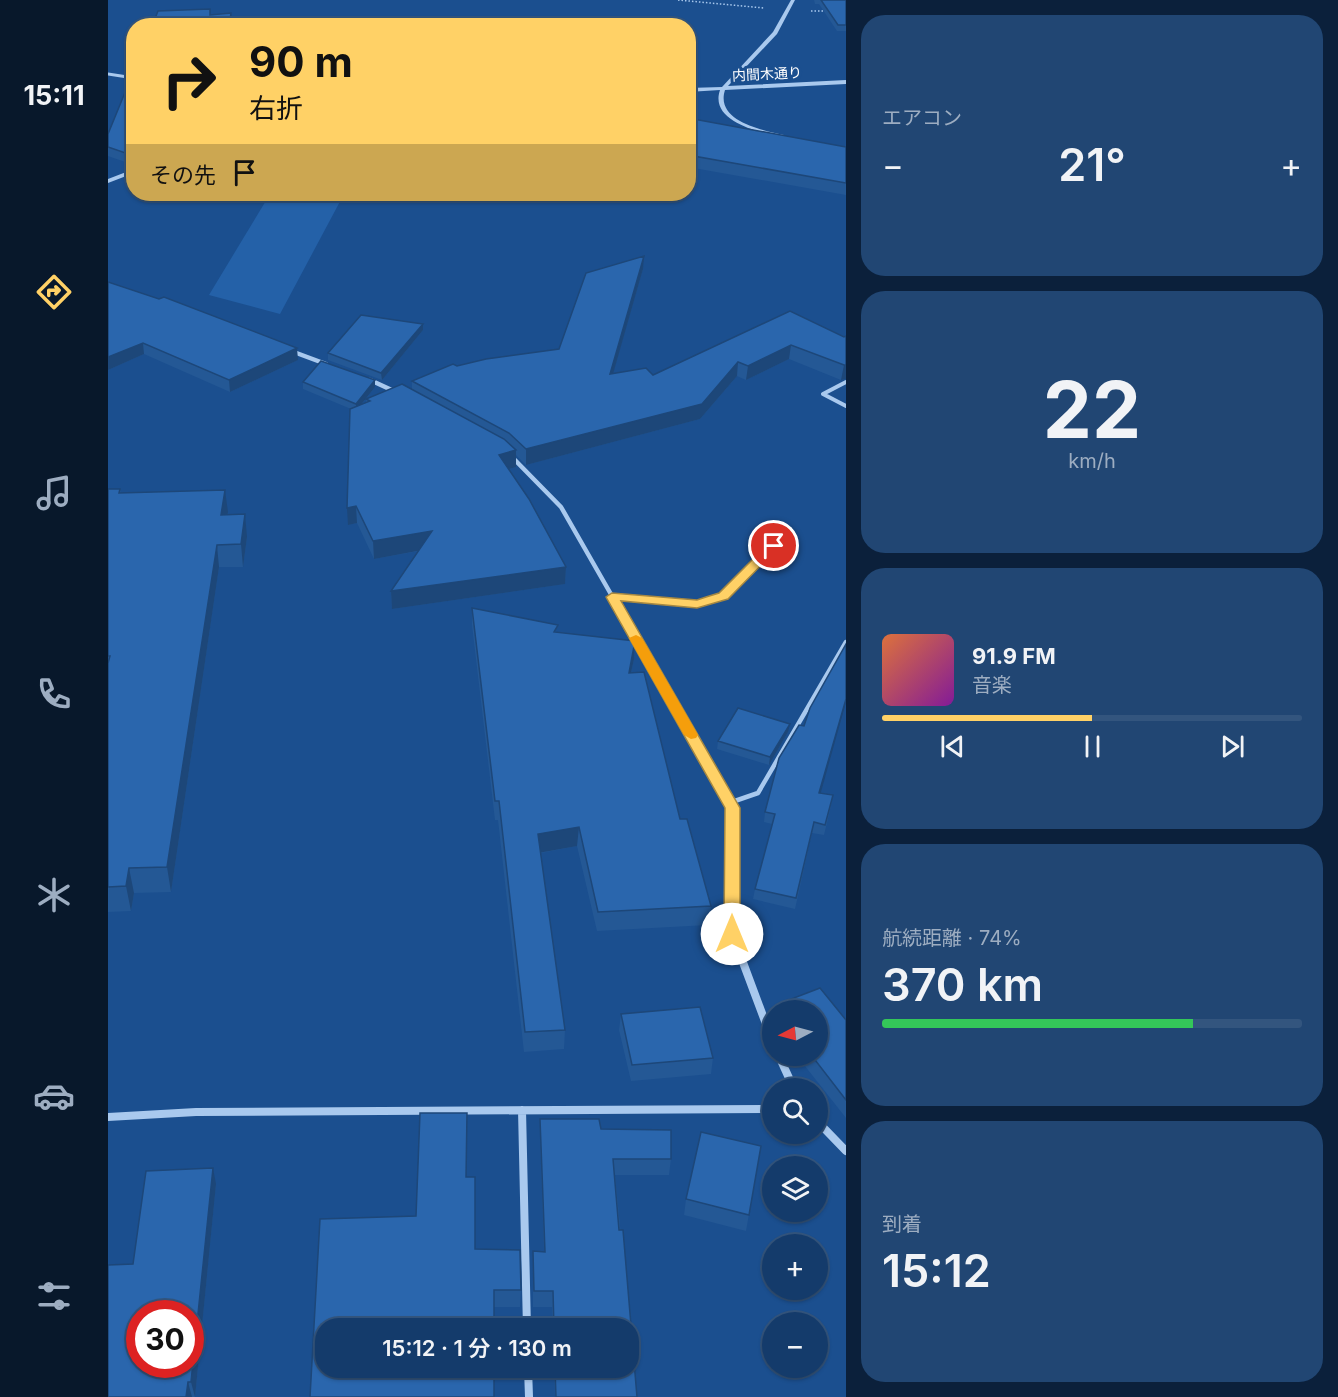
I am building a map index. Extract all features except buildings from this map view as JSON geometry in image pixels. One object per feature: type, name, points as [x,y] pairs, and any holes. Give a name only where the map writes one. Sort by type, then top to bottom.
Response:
[{"type":"street","points":[[787,138],[732,118],[720,103],[723,88],[775,33],[793,0]]},
{"type":"street","points":[[108,74],[126,77]]},
{"type":"street","name":"内間木通り","points":[[696,90],[846,82]]},
{"type":"street","points":[[108,181],[126,174]]},
{"type":"street","points":[[284,348],[329,365]]},
{"type":"street","points":[[363,377],[406,397]]},
{"type":"street","points":[[507,452],[561,507],[733,808],[732,934],[762,1014]]},
{"type":"street","points":[[108,1117],[196,1112],[762,1109]]},
{"type":"street","points":[[522,1110],[527,1318]]},
{"type":"street","points":[[828,1132],[846,1150]]},
{"type":"street","points":[[528,1378],[529,1397]]},
{"type":"lane","points":[[846,382],[823,394],[846,406]]},
{"type":"lane","points":[[612,597],[697,604],[724,596],[790,529]]},
{"type":"lane","points":[[729,803],[758,793],[846,642]]},
{"type":"path","points":[[678,0],[788,10],[834,11]]},
{"type":"shaded area","points":[[266,201],[340,201],[280,314],[209,295]]},
{"type":"slow traffic","points":[[636,638],[691,735]]},
{"type":"route","points":[[732,934],[733,808],[612,597],[697,604],[724,596],[774,546]]}]
